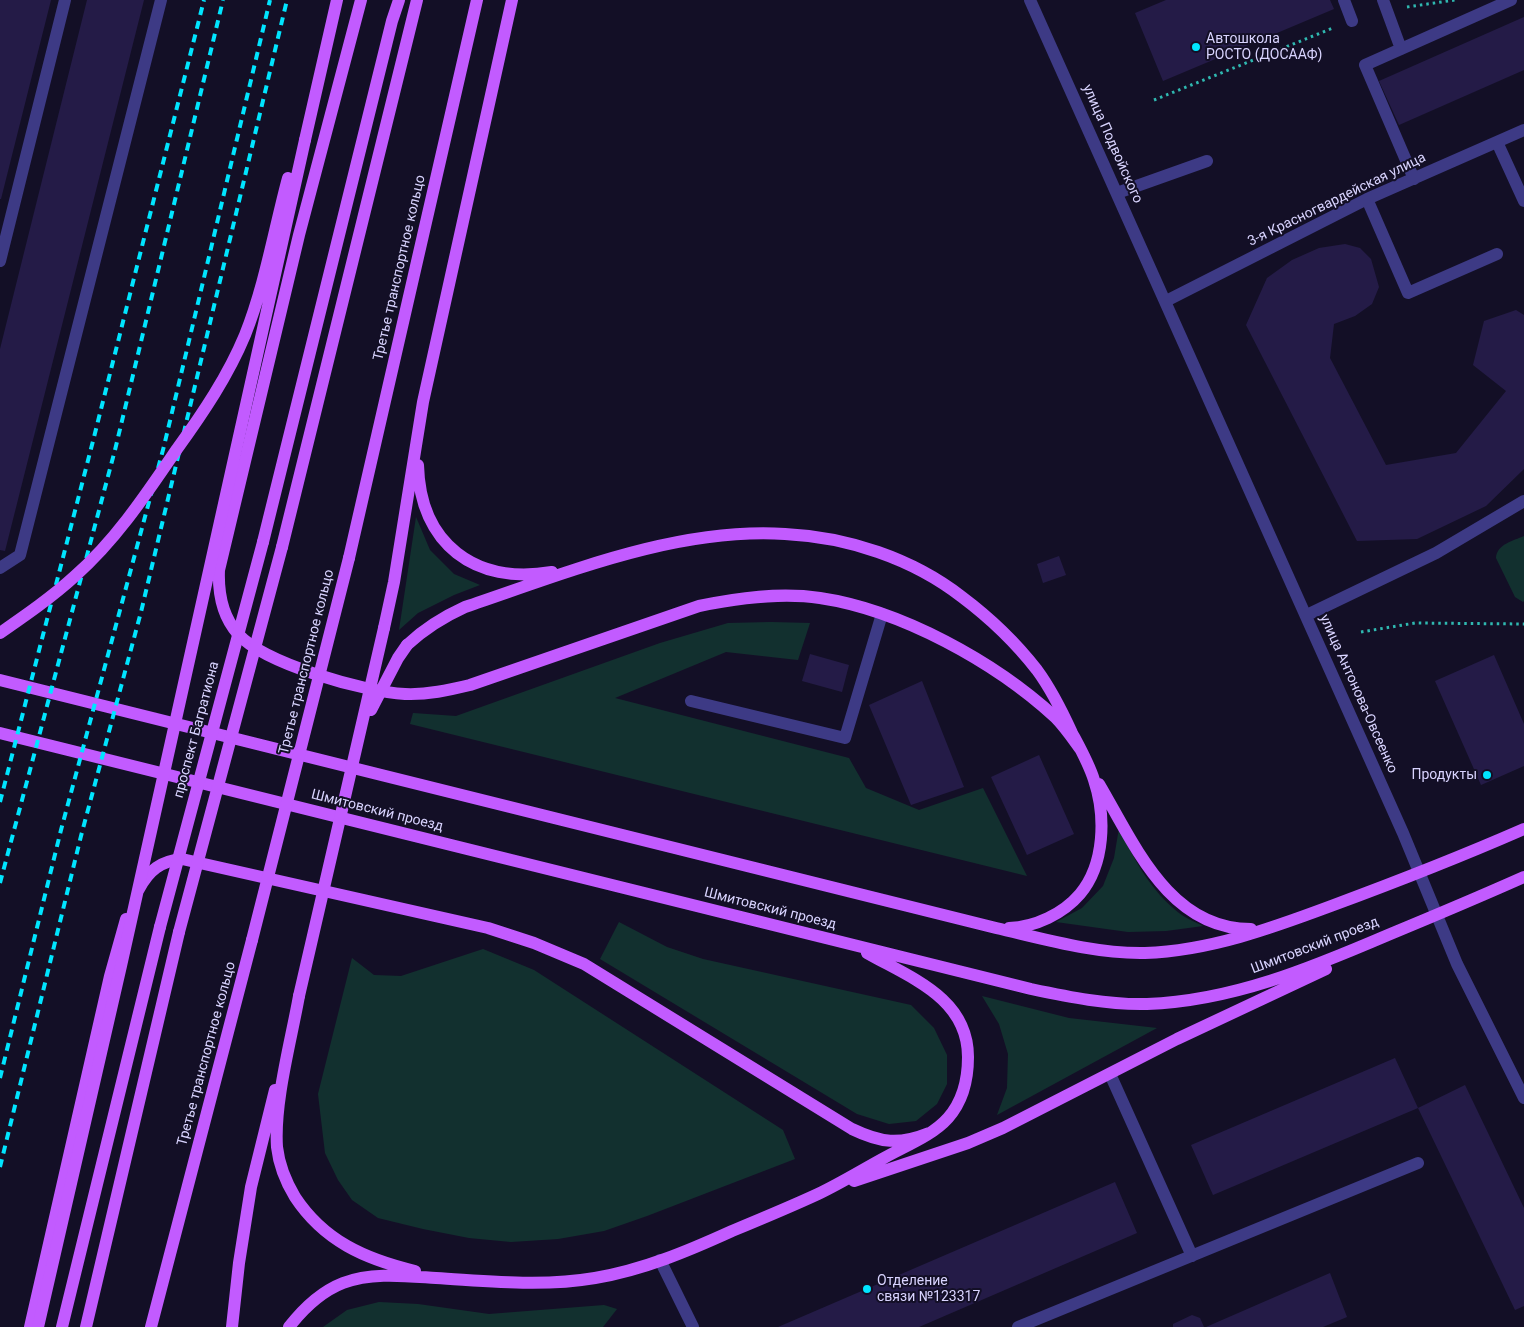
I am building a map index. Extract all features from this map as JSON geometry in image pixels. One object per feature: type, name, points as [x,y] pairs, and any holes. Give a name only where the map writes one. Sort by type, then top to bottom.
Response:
[{"type":"main road","points":[[38,1327],[119,976],[337,0]]},
{"type":"main road","points":[[361,0],[299,235],[220,570],[218,586],[220,602],[228,619],[239,635],[268,655],[299,669],[364,688],[406,694],[449,690],[470,685],[699,606],[729,600],[792,596],[818,598],[850,604],[882,614],[913,626],[954,646],[993,670],[1029,696],[1055,718],[1081,750]]},
{"type":"main road","name":"проспект Багратиона","points":[[62,1327],[160,926],[263,542],[387,40],[399,0]]},
{"type":"main road","points":[[86,1327],[179,932],[282,547],[418,0]]},
{"type":"main road","name":"Третье транспортное кольцо","points":[[151,1327],[349,558],[477,0]]},
{"type":"main road","points":[[232,1327],[239,1263],[251,1187],[299,996],[384,628],[394,582],[423,402],[512,0]]},
{"type":"main road","points":[[0,633],[37,608],[77,575],[115,534],[154,484],[203,413],[244,336],[258,299],[293,162],[305,140]]},
{"type":"main road","points":[[423,402],[418,467],[423,504],[430,522],[453,551],[470,562],[505,573],[541,574],[591,565]]},
{"type":"main road","points":[[363,723],[407,645],[446,615],[591,565],[683,541],[753,534],[813,536],[871,550],[904,563],[961,596],[1005,634],[1038,672],[1063,713],[1090,769],[1150,871],[1182,905],[1208,922],[1223,927],[1250,929],[1273,926]]},
{"type":"main road","points":[[0,680],[996,928],[1073,945],[1114,951],[1144,953],[1198,946],[1273,926],[1420,874],[1524,829]]},
{"type":"main road","name":"Шмитовский проезд","points":[[0,733],[1063,996],[1126,1004],[1165,1003],[1208,997],[1260,984],[1323,963],[1524,877]]},
{"type":"main road","points":[[996,928],[1016,928],[1032,925],[1047,919],[1073,902],[1086,887],[1095,871],[1101,835],[1098,796],[1090,769]]},
{"type":"main road","points":[[30,1327],[110,976],[124,924],[145,878],[160,864],[171,860],[195,861],[479,926],[534,943],[584,964],[864,1135],[887,1141],[906,1140],[929,1132]]},
{"type":"main road","points":[[289,1327],[306,1307],[325,1293],[343,1283],[361,1278],[380,1276],[524,1283],[561,1282],[618,1273],[694,1248],[826,1190],[968,1143],[1002,1128],[1177,1039],[1436,915]]},
{"type":"main road","points":[[826,1190],[929,1132],[948,1118],[962,1094],[968,1063],[968,1047],[964,1031],[958,1016],[948,1004],[932,990],[854,945]]},
{"type":"main road","points":[[299,996],[278,1122],[277,1148],[282,1170],[290,1189],[304,1210],[320,1227],[338,1242],[365,1256],[393,1266],[467,1280]]},
{"type":"street","points":[[0,261],[65,0]]},
{"type":"street","points":[[0,568],[20,556],[161,0]]},
{"type":"street","name":"улица Подвойского","points":[[1030,0],[1166,301]]},
{"type":"street","points":[[1344,0],[1352,21]]},
{"type":"street","points":[[1414,179],[1365,64],[1512,0]]},
{"type":"street","points":[[1384,5],[1401,49]]},
{"type":"street","name":"3-я Красногвардейская улица","points":[[1166,301],[1367,199],[1524,130]]},
{"type":"street","points":[[1497,142],[1524,201]]},
{"type":"street","points":[[1117,193],[1207,161]]},
{"type":"street","points":[[1367,199],[1408,293],[1497,254]]},
{"type":"street","name":"улица Антонова-Овсеенко","points":[[1166,301],[1307,615],[1420,874],[1457,964],[1524,1098]]},
{"type":"street","points":[[1307,615],[1436,553],[1524,501]]},
{"type":"street","points":[[690,700],[844,738],[882,614]]},
{"type":"street","points":[[1110,1074],[1192,1256]]},
{"type":"street","points":[[1018,1327],[1418,1163]]},
{"type":"street","points":[[660,1260],[693,1327]]},
{"type":"path","points":[[1384,5],[1455,0]]},
{"type":"path","points":[[1154,100],[1352,21]]},
{"type":"path","points":[[1361,632],[1415,624],[1524,624]]},
{"type":"green space","points":[[416,517],[430,550],[454,574],[480,585],[454,595],[418,613],[399,630]]},
{"type":"green space","points":[[1524,536],[1523,602],[1515,597],[1496,558],[1502,546]]},
{"type":"green space","points":[[728,623],[810,623],[798,660],[726,652],[615,698],[849,758],[866,788],[919,810],[983,788],[1027,876],[410,724],[413,713],[456,716],[660,643]]},
{"type":"green space","points":[[1119,828],[1136,860],[1156,890],[1176,911],[1203,926],[1166,931],[1128,932],[1056,922],[1082,908],[1103,886],[1114,858]]},
{"type":"green space","points":[[619,922],[667,947],[703,959],[911,1005],[934,1028],[947,1055],[947,1084],[937,1104],[916,1121],[889,1124],[857,1114],[600,959]]},
{"type":"green space","points":[[483,949],[534,970],[783,1130],[795,1159],[604,1231],[558,1239],[511,1242],[469,1238],[378,1218],[352,1200],[338,1180],[325,1153],[318,1094],[352,958],[374,975],[401,976]]},
{"type":"green space","points":[[982,996],[1069,1018],[1157,1028],[997,1115],[1007,1088],[1008,1054],[999,1024]]},
{"type":"green space","points":[[379,1302],[418,1304],[489,1314],[604,1305],[617,1309],[603,1327],[323,1327],[347,1310]]},
{"type":"building","points":[[0,0],[51,0],[1,199],[0,199]]},
{"type":"building","points":[[87,0],[144,0],[5,551],[0,550],[0,349]]},
{"type":"building","name":"Автошкола РОСТО (ДОСААФ)","points":[[1166,0],[1330,0],[1334,9],[1163,81],[1135,13]]},
{"type":"building","points":[[1524,17],[1524,70],[1399,125],[1379,81]]},
{"type":"building","points":[[1345,244],[1360,248],[1371,259],[1379,287],[1372,304],[1355,316],[1334,324],[1330,358],[1386,465],[1456,453],[1506,391],[1473,365],[1484,321],[1516,310],[1524,315],[1524,469],[1486,506],[1417,539],[1357,541],[1246,325],[1267,278],[1292,260],[1319,248]]},
{"type":"building","points":[[1059,556],[1066,575],[1043,583],[1037,564]]},
{"type":"building","points":[[810,654],[849,665],[842,692],[802,681]]},
{"type":"building","points":[[1494,655],[1524,724],[1524,766],[1481,785],[1435,681]]},
{"type":"building","points":[[922,681],[964,787],[911,805],[869,705]]},
{"type":"building","points":[[1039,755],[1074,834],[1027,855],[991,777]]},
{"type":"building","points":[[1395,1058],[1418,1108],[1213,1195],[1191,1145]]},
{"type":"building","points":[[1465,1085],[1524,1208],[1524,1306],[1515,1310],[1418,1108]]},
{"type":"building","points":[[1115,1182],[1137,1233],[919,1327],[778,1327]]},
{"type":"building","points":[[1330,1273],[1347,1317],[1323,1327],[1206,1327]]},
{"type":"building","points":[[1192,1315],[1200,1318],[1204,1327],[1173,1327],[1173,1324]]},
{"type":"railway","points":[[0,802],[204,0]]},
{"type":"railway","points":[[0,883],[115,450],[223,0]]},
{"type":"railway","points":[[0,1078],[61,830],[164,446],[270,0]]},
{"type":"railway","points":[[0,1167],[81,836],[141,612],[287,0]]},
{"type":"place","name":"Автошкола РОСТО (ДОСААФ)","points":[[1196,47]]},
{"type":"place","name":"Продукты","points":[[1487,775]]},
{"type":"place","name":"Отделение связи №123317","points":[[867,1289]]}]
